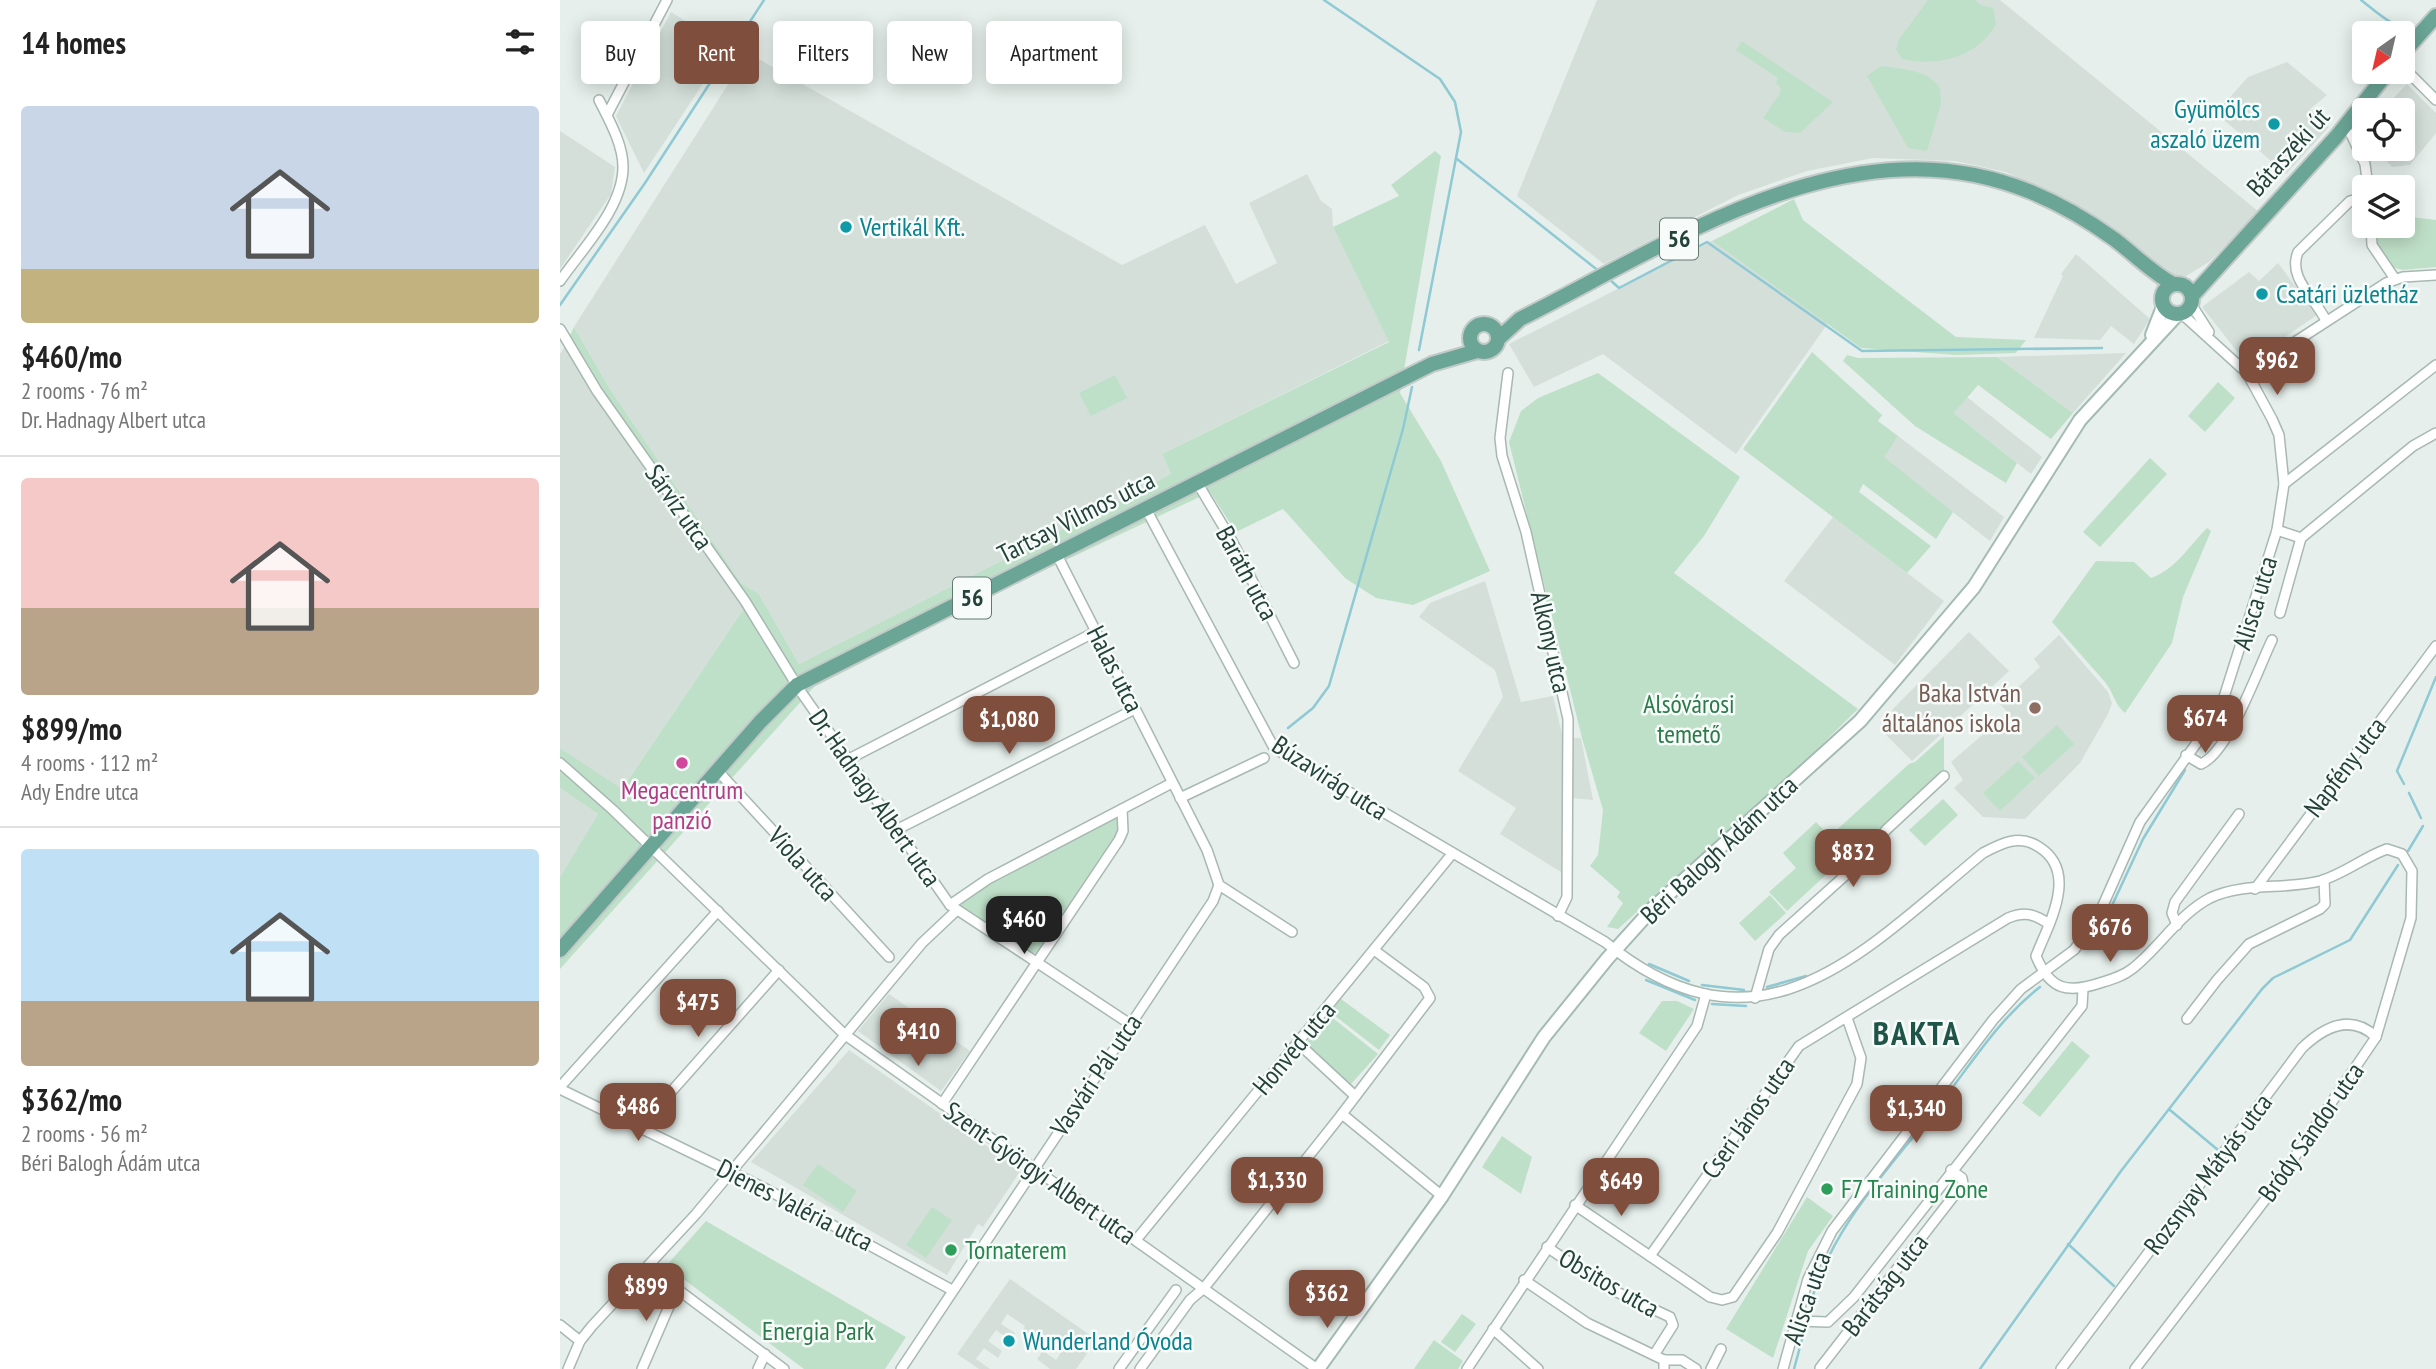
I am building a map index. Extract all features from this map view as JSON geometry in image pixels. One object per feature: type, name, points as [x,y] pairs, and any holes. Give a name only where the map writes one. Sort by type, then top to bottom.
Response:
[{"type":"main road","points":[[2415,40],[2436,16]]},
{"type":"main road","name":"Bátaszéki út","points":[[2220,262],[2329,145],[2378,84]]},
{"type":"main road","name":"56","points":[[1432,364],[1477,351],[1491,350],[1498,339],[1520,320],[1765,198],[1819,180],[1874,171],[1934,171],[1973,176],[2017,187],[2092,224],[2139,260],[2189,290],[2186,307]]},
{"type":"main road","name":"56","points":[[2139,260],[2162,302]]},
{"type":"main road","points":[[2220,262],[2186,307],[2162,302],[2165,289],[2220,262]]},
{"type":"main road","name":"56","points":[[1432,364],[1470,335],[1476,327],[1520,320]]},
{"type":"main road","points":[[1488,325],[1494,329],[1498,339]]},
{"type":"main road","points":[[1470,335],[1472,345],[1477,351]]},
{"type":"main road","name":"Tartsay Vilmos utca","points":[[560,950],[717,770],[797,685],[1432,364]]},
{"type":"street","points":[[607,115],[667,0]]},
{"type":"street","points":[[2415,79],[2436,100]]},
{"type":"street","points":[[560,281],[606,214],[620,185],[621,155],[599,100]]},
{"type":"street","points":[[2351,134],[2365,164],[2366,175]]},
{"type":"street","points":[[2326,321],[2294,273],[2294,262],[2298,252],[2352,200]]},
{"type":"street","points":[[2372,238],[2372,245],[2395,279]]},
{"type":"street","points":[[2247,373],[2395,279],[2436,275]]},
{"type":"street","name":"Béri Balogh Ádám utca","points":[[2144,351],[2162,302]]},
{"type":"street","name":"Béri Balogh Ádám utca","points":[[1317,1369],[1442,1196],[1544,1037],[1615,950],[1653,908],[1860,721],[1890,688],[1980,579],[2080,420],[2186,307]]},
{"type":"street","name":"Alisca utca","points":[[1783,1369],[1808,1279],[1832,1231],[1993,1020],[2021,989],[2074,950],[2093,926],[2140,822],[2206,730],[2224,697],[2241,651],[2277,530],[2284,484],[2279,435],[2247,373],[2186,307]]},
{"type":"street","name":"Sárvíz utca","points":[[560,329],[597,391],[745,601],[797,685]]},
{"type":"street","points":[[2284,484],[2436,365]]},
{"type":"street","name":"Alkony utca","points":[[1508,373],[1500,438],[1502,456],[1526,532],[1568,719],[1567,897],[1558,916]]},
{"type":"street","points":[[2280,613],[2301,538],[2411,447],[2436,433]]},
{"type":"street","name":"Baráth utca","points":[[1198,484],[1233,541],[1294,663]]},
{"type":"street","name":"Búzavirág utca","points":[[1146,509],[1269,743],[1657,977],[1706,995],[1755,998],[1790,990],[1826,976],[1983,853],[2003,842],[2030,842],[2056,862],[2060,877],[2058,895],[2036,956],[2044,974]]},
{"type":"street","points":[[2277,530],[2301,538]]},
{"type":"street","name":"Halas utca","points":[[1057,555],[1207,850],[1219,885]]},
{"type":"street","points":[[847,760],[1096,632]]},
{"type":"street","points":[[2186,755],[2201,764],[2207,761],[2225,740],[2272,640]]},
{"type":"street","name":"Napfény utca","points":[[2255,889],[2436,646]]},
{"type":"street","name":"Dr. Hadnagy Albert utca","points":[[797,685],[953,908],[1038,961],[1130,1024]]},
{"type":"street","points":[[897,830],[1135,709]]},
{"type":"street","points":[[1180,798],[1264,758]]},
{"type":"street","name":"Szent-Györgyi Albert utca","points":[[560,763],[844,1034],[1317,1369]]},
{"type":"street","name":"Viola utca","points":[[717,770],[889,957]]},
{"type":"street","points":[[1755,998],[1769,949],[1779,935],[1869,854],[1886,830],[1944,776]]},
{"type":"street","points":[[568,1369],[580,1341],[649,1268],[953,908],[988,878],[1172,783]]},
{"type":"street","points":[[942,1104],[1119,840],[1123,831],[1122,809]]},
{"type":"street","points":[[2177,925],[2172,913],[2175,902],[2239,814]]},
{"type":"street","name":"Bródy Sándor utca","points":[[2135,1369],[2268,1196],[2376,1037],[2411,918],[2412,879],[2408,864],[2402,854],[2387,849],[2324,880]]},
{"type":"street","name":"Honvéd utca","points":[[1136,1240],[1452,854]]},
{"type":"street","points":[[2044,974],[2066,989],[2083,989],[2130,971],[2177,925],[2211,898],[2324,880],[2325,904],[2249,944],[2217,980],[2188,1019]]},
{"type":"street","points":[[1219,885],[1293,932]]},
{"type":"street","name":"Vasvári Pál utca","points":[[901,1369],[1213,901],[1219,885]]},
{"type":"street","points":[[560,1088],[718,911]]},
{"type":"street","name":"Cseri János utca","points":[[1650,1256],[1799,1046],[2008,918],[2021,913],[2034,914],[2049,924]]},
{"type":"street","points":[[1140,1369],[1190,1300],[1204,1288],[1430,998],[1424,987],[1374,950]]},
{"type":"street","points":[[640,1128],[779,970]]},
{"type":"street","name":"Barátság utca","points":[[1797,1321],[1817,1324],[1835,1318],[2082,1006],[2083,989]]},
{"type":"street","points":[[1467,1369],[1524,1280],[1697,1026],[1706,995]]},
{"type":"street","points":[[1575,1205],[1710,1297],[1722,1300],[1736,1293],[1777,1233],[1857,1084],[1861,1058],[1846,1018]]},
{"type":"street","name":"Rozsnyay Mátyás utca","points":[[2061,1369],[2302,1048],[2325,1028],[2337,1024],[2366,1028],[2376,1037]]},
{"type":"street","points":[[1298,1043],[1354,1095]]},
{"type":"street","name":"Dienes Valéria utca","points":[[560,1088],[857,1236],[952,1290]]},
{"type":"street","points":[[1342,1114],[1442,1196]]},
{"type":"street","name":"Barátság utca","points":[[1821,1367],[1963,1184],[1962,1178],[1951,1170]]},
{"type":"street","name":"Obsitos utca","points":[[1547,1247],[1604,1286],[1670,1317],[1673,1325],[1654,1355]]},
{"type":"street","points":[[649,1268],[784,1369]]},
{"type":"street","points":[[1524,1280],[1587,1323],[1654,1355],[1664,1365],[1682,1360],[1696,1369]]},
{"type":"street","points":[[642,1369],[677,1288]]},
{"type":"street","points":[[1119,1369],[1176,1290]]},
{"type":"street","points":[[560,1325],[580,1341]]},
{"type":"street","points":[[1493,1329],[1538,1369]]},
{"type":"street","points":[[1711,1369],[1721,1349]]},
{"type":"street","points":[[758,1369],[765,1354]]},
{"type":"shaded area","points":[[1597,0],[2000,0],[2259,212],[2209,262],[2186,276],[2175,278],[2084,210],[2006,172],[1955,161],[1873,158],[1807,171],[1738,195],[1604,264],[1517,196]]},
{"type":"shaded area","points":[[671,12],[685,21],[674,21],[674,84],[703,84],[644,173],[616,116],[633,84],[660,84],[660,33]]},
{"type":"shaded area","points":[[759,59],[773,67],[773,84],[803,84],[1122,265],[1205,225],[1236,284],[1277,263],[1249,203],[1307,174],[1321,201],[1332,209],[1333,227],[1389,341],[1162,454],[1171,474],[799,664],[759,594],[741,583],[610,389],[574,327],[728,84],[759,84]]},
{"type":"shaded area","points":[[2287,62],[2327,95],[2310,109],[2329,127],[2286,174],[2216,113],[2248,77]]},
{"type":"shaded area","points":[[2407,84],[2436,113],[2436,133],[2415,159],[2415,98],[2394,98]]},
{"type":"shaded area","points":[[560,131],[615,167],[611,194],[560,269]]},
{"type":"shaded area","points":[[2387,161],[2413,161],[2410,165],[2392,167]]},
{"type":"shaded area","points":[[1712,241],[1828,323],[1736,454],[1603,354],[1534,387],[1509,344]]},
{"type":"shaded area","points":[[2076,254],[2150,319],[2134,344],[2111,326],[2100,340],[2034,338],[2063,276],[2061,274]]},
{"type":"shaded area","points":[[2278,263],[2317,315],[2253,359],[2240,355],[2202,307],[2249,272],[2259,281]]},
{"type":"shaded area","points":[[564,348],[613,425],[745,607],[621,790],[560,748],[560,354]]},
{"type":"shaded area","points":[[2126,353],[2073,413],[1997,357]]},
{"type":"shaded area","points":[[1967,397],[2042,457],[2031,474],[1954,413]]},
{"type":"shaded area","points":[[1898,436],[2004,517],[1990,541],[1882,457]]},
{"type":"shaded area","points":[[1833,517],[1944,601],[1895,665],[1784,581]]},
{"type":"shaded area","points":[[1485,581],[1521,702],[1553,696],[1563,738],[1581,738],[1593,800],[1571,798],[1570,871],[1561,872],[1500,834],[1516,808],[1458,771],[1503,697],[1495,670],[1419,617],[1430,603]]},
{"type":"shaded area","points":[[1969,632],[2009,671],[1912,761],[1884,733],[1893,709]]},
{"type":"shaded area","points":[[2059,635],[2108,692],[2112,703],[2108,714],[2080,763],[2025,819],[1983,817],[1954,788],[1963,780],[1951,762],[2008,713],[2000,704],[2040,667],[2034,659]]},
{"type":"shaded area","points":[[560,788],[598,814],[560,877]]},
{"type":"shaded area","points":[[889,994],[970,1051],[941,1091],[858,1031]]},
{"type":"shaded area","points":[[849,1050],[1021,1170],[983,1227],[978,1224],[947,1275],[751,1162]]},
{"type":"shaded area","points":[[1010,1279],[1097,1340],[1076,1369],[1050,1369],[1037,1359],[1043,1351],[1056,1360],[1063,1349],[1047,1338],[1040,1347],[1021,1334],[1025,1326],[1007,1314],[1001,1324],[1015,1333],[1010,1340],[996,1330],[988,1341],[1002,1351],[998,1358],[984,1348],[976,1359],[990,1369],[979,1369],[957,1354]]},
{"type":"green space","points":[[1928,0],[1975,0],[1981,5],[1993,8],[1996,24],[1978,45],[1955,57],[1928,62],[1902,59],[1896,50],[1898,41]]},
{"type":"green space","points":[[1742,41],[1833,102],[1800,133],[1785,132],[1763,118],[1780,93],[1781,89],[1776,83],[1778,78],[1736,50]]},
{"type":"green space","points":[[1881,66],[1921,73],[1940,88],[1941,104],[1927,151],[1908,148],[1867,76]]},
{"type":"green space","points":[[1435,151],[1441,156],[1400,393],[1441,461],[1490,571],[1413,605],[1376,598],[1345,578],[1283,509],[1236,532],[1210,492],[1030,577],[814,687],[560,969],[560,877],[598,814],[560,788],[560,748],[622,789],[745,607],[613,425],[564,348],[574,327],[610,389],[741,583],[759,594],[799,664],[1171,474],[1162,454],[1389,342],[1333,227],[1399,196],[1391,185]]},
{"type":"green space","points":[[1794,199],[1803,220],[1956,337],[2026,340],[2016,353],[1956,355],[1861,348],[1712,241]]},
{"type":"green space","points":[[2415,217],[2436,220],[2436,267],[2403,270],[2387,266],[2375,243],[2375,238],[2415,238]]},
{"type":"green space","points":[[1812,352],[1882,415],[1878,421],[1898,436],[1884,457],[1953,512],[1936,539],[1863,484],[1859,492],[1931,546],[1907,573],[1743,449]]},
{"type":"green space","points":[[1847,355],[1858,358],[1997,357],[2073,413],[2051,439],[1978,385],[1954,413],[2017,463],[2006,483],[1915,426],[1843,361]]},
{"type":"green space","name":"Alsóvárosi temető","points":[[1598,373],[1740,477],[1704,536],[1674,573],[1858,709],[1804,762],[1618,929],[1607,927],[1623,903],[1617,897],[1620,892],[1590,866],[1598,855],[1603,810],[1582,738],[1509,442],[1521,411],[1538,398]]},
{"type":"green space","points":[[1115,375],[1127,398],[1091,416],[1079,393]]},
{"type":"green space","points":[[2218,382],[2235,398],[2205,432],[2188,416]]},
{"type":"green space","points":[[2150,458],[2167,474],[2100,547],[2083,532]]},
{"type":"green space","points":[[2207,528],[2211,531],[2183,597],[2172,643],[2125,713],[2105,682],[2052,622],[2096,561],[2134,562],[2151,578],[2175,563]]},
{"type":"green space","points":[[2057,725],[2074,744],[2039,776],[2022,757]]},
{"type":"green space","points":[[1944,736],[1944,776],[1855,868],[1845,857],[1787,911],[1769,892],[1796,868],[1783,853],[1816,822],[1830,836]]},
{"type":"green space","points":[[2018,761],[2035,778],[2000,811],[1983,793]]},
{"type":"green space","points":[[1943,799],[1958,815],[1925,846],[1909,830]]},
{"type":"green space","points":[[1119,813],[1119,832],[1039,954],[1032,953],[959,906],[977,890]]},
{"type":"green space","points":[[1770,895],[1786,913],[1755,941],[1739,923]]},
{"type":"green space","points":[[1341,999],[1390,1035],[1379,1050],[1330,1012]]},
{"type":"green space","points":[[1662,1001],[1677,1001],[1694,1009],[1666,1051],[1639,1033]]},
{"type":"green space","points":[[1329,1015],[1378,1054],[1351,1084],[1305,1044]]},
{"type":"green space","points":[[2072,1041],[2090,1056],[2040,1117],[2022,1103]]},
{"type":"green space","points":[[1502,1136],[1532,1157],[1521,1194],[1482,1167]]},
{"type":"green space","points":[[818,1164],[857,1191],[843,1212],[803,1185]]},
{"type":"green space","points":[[1807,1197],[1833,1216],[1808,1251],[1773,1358],[1726,1329]]},
{"type":"green space","points":[[932,1207],[952,1220],[926,1258],[906,1245]]},
{"type":"green space","name":"Energia Park","points":[[706,1221],[906,1337],[885,1369],[804,1369],[666,1266]]},
{"type":"green space","points":[[1462,1314],[1476,1324],[1455,1352],[1441,1342]]},
{"type":"green space","points":[[1434,1340],[1463,1361],[1458,1369],[1414,1369]]},
{"type":"waterway","points":[[560,305],[645,183],[764,0]]},
{"type":"waterway","points":[[1324,0],[1440,79],[1455,102],[1461,132],[1419,350]]},
{"type":"waterway","points":[[2361,0],[2393,23],[2416,29]]},
{"type":"waterway","points":[[1457,159],[1600,272]]},
{"type":"waterway","points":[[1608,278],[1619,288],[1707,242],[1862,351],[2102,348]]},
{"type":"waterway","points":[[1288,728],[1313,708],[1329,686],[1403,429],[1412,387]]},
{"type":"waterway","points":[[2404,784],[2397,771],[2436,677]]},
{"type":"waterway","points":[[2101,929],[2143,839],[2185,770]]},
{"type":"waterway","points":[[2409,793],[2421,818]]},
{"type":"waterway","points":[[2408,851],[2423,826]]},
{"type":"waterway","points":[[1980,1369],[2121,1171],[2262,989],[2273,978],[2350,940],[2398,865]]},
{"type":"waterway","points":[[1649,964],[1689,981]]},
{"type":"waterway","points":[[1767,987],[1806,976]]},
{"type":"waterway","points":[[1646,980],[1695,1000]]},
{"type":"waterway","points":[[1702,985],[1744,990]]},
{"type":"waterway","points":[[1810,1306],[1832,1249],[1866,1197],[2000,1026],[2040,987]]},
{"type":"waterway","points":[[1712,1004],[1746,1006]]},
{"type":"waterway","points":[[2170,1110],[2218,1150]]},
{"type":"waterway","points":[[2068,1244],[2114,1286]]},
{"type":"waterway","points":[[1794,1369],[1804,1332]]},
{"type":"place","name":"Gyümölcs aszaló üzem","points":[[2274,124]]},
{"type":"place","name":"Vertikál Kft.","points":[[846,227]]},
{"type":"place","name":"Csatári üzletház","points":[[2262,294]]},
{"type":"place","name":"Baka István általános iskola","points":[[2035,708]]},
{"type":"place","name":"Megacentrum panzió","points":[[682,763]]},
{"type":"place","name":"F7 Training Zone","points":[[1827,1189]]},
{"type":"place","name":"Tornaterem","points":[[951,1250]]},
{"type":"place","name":"Wunderland Óvoda","points":[[1009,1341]]},
{"type":"district","name":"BAKTA","points":[[1917,1033]]}]
